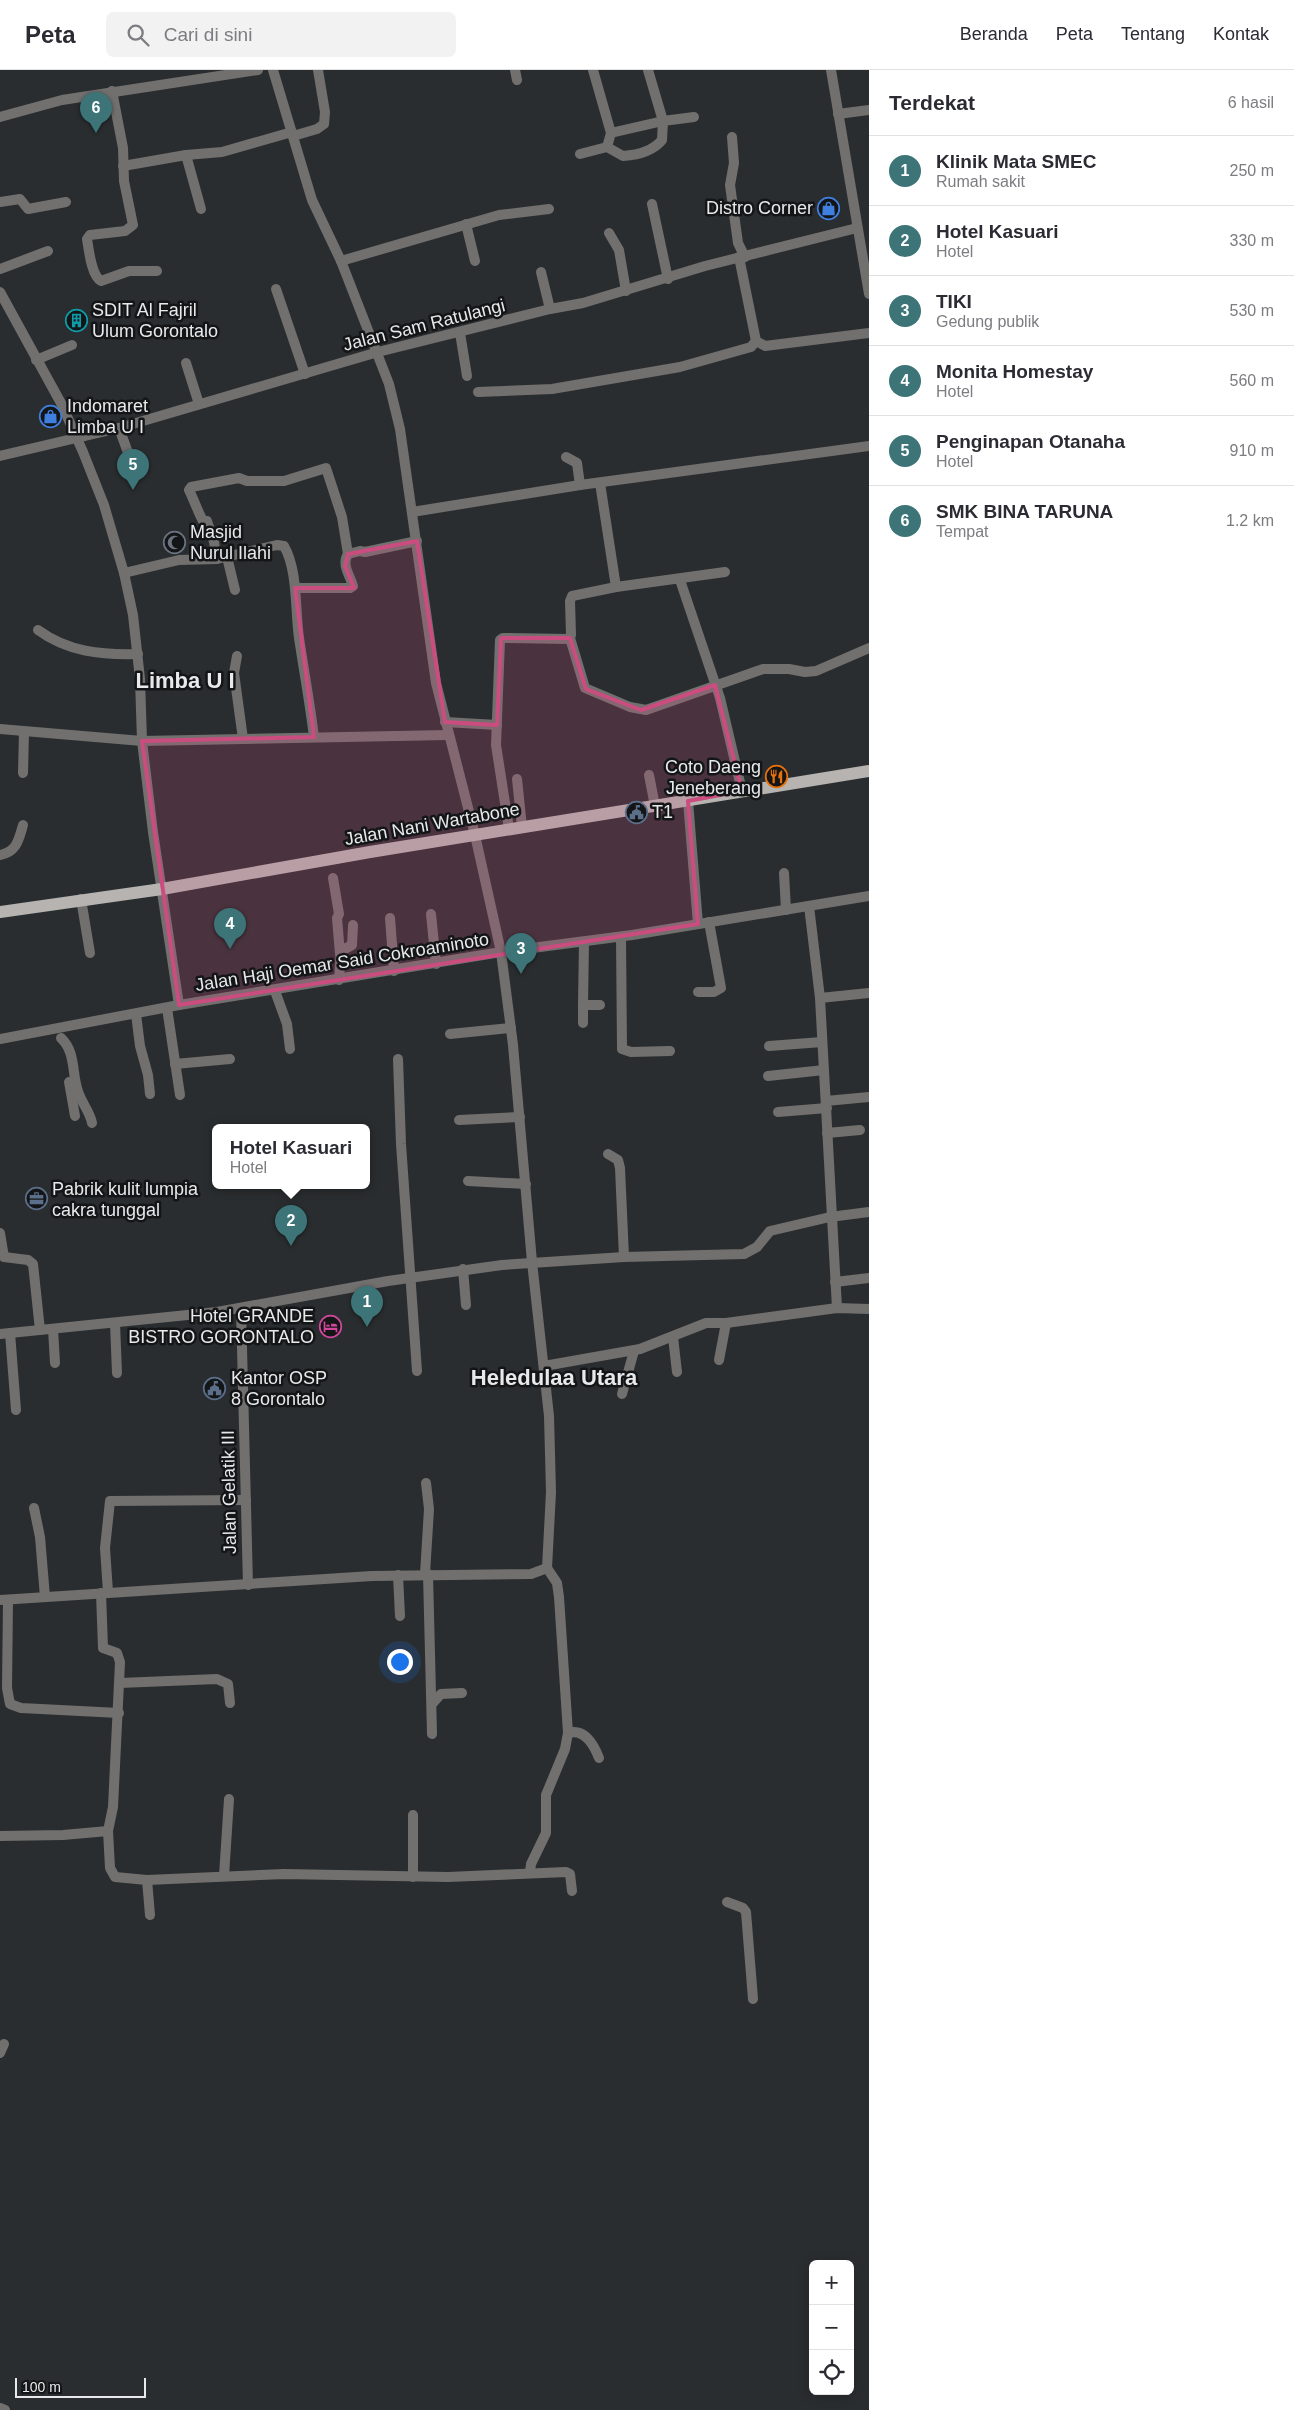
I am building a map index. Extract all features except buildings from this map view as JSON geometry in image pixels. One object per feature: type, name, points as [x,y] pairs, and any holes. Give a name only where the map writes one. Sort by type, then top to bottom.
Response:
[{"type":"main road","name":"Jalan Nani Wartabone","points":[[0,912],[162,889],[515,828],[869,770]]},
{"type":"street","points":[[0,117],[62,100],[258,70]]},
{"type":"street","points":[[273,70],[312,200],[341,261],[378,352],[400,429],[436,683],[475,835],[501,952],[511,1028],[532,1262],[544,1366],[551,1453],[547,1568],[557,1583],[559,1597],[568,1733],[565,1749],[545,1800],[546,1833],[531,1864],[530,1872]]},
{"type":"street","points":[[123,166],[186,155],[222,152],[317,129],[324,124],[325,112],[318,70]]},
{"type":"street","points":[[593,70],[611,133],[607,147]]},
{"type":"street","points":[[580,154],[607,147],[623,156],[648,150],[662,140],[663,121],[648,70]]},
{"type":"street","points":[[831,70],[857,228],[865,254],[869,294]]},
{"type":"street","points":[[112,92],[123,148],[123,166],[133,225],[125,231],[90,235],[87,238],[96,277],[104,281],[129,271],[157,271]]},
{"type":"street","points":[[838,114],[869,110]]},
{"type":"street","points":[[611,133],[663,121],[694,117]]},
{"type":"street","points":[[732,138],[734,163],[730,186],[738,243],[756,341]]},
{"type":"street","points":[[186,155],[201,209]]},
{"type":"street","points":[[0,202],[20,199],[28,209],[34,210],[66,202]]},
{"type":"street","points":[[652,204],[668,279]]},
{"type":"street","points":[[341,261],[510,213],[550,209]]},
{"type":"street","points":[[466,224],[475,261]]},
{"type":"street","name":"Jalan Sam Ratulangi","points":[[0,456],[119,428],[378,352],[460,334],[550,309],[583,303],[742,257],[857,228]]},
{"type":"street","points":[[609,233],[619,250],[626,291]]},
{"type":"street","points":[[0,269],[48,251]]},
{"type":"street","points":[[541,272],[550,309]]},
{"type":"street","points":[[276,289],[305,374]]},
{"type":"street","points":[[0,292],[62,405],[104,505],[124,573],[133,615],[138,654],[142,741],[152,832],[180,1005]]},
{"type":"street","points":[[756,341],[765,346],[869,333]]},
{"type":"street","points":[[460,334],[467,376]]},
{"type":"street","points":[[478,392],[545,390],[646,374],[680,367],[751,346],[756,341]]},
{"type":"street","points":[[36,360],[72,345]]},
{"type":"street","points":[[186,363],[199,404]]},
{"type":"street","points":[[119,428],[134,469]]},
{"type":"street","points":[[412,512],[580,485],[869,446]]},
{"type":"street","points":[[566,458],[577,463],[580,485]]},
{"type":"street","points":[[217,559],[207,520],[203,521],[201,518],[189,490],[190,487],[239,478],[247,481],[284,481],[326,468],[342,517],[348,554],[345,558],[345,566],[353,586],[350,588],[295,588]]},
{"type":"street","points":[[600,483],[616,587]]},
{"type":"street","points":[[348,554],[416,541]]},
{"type":"street","points":[[124,573],[178,560],[217,559],[277,545],[284,546],[295,588],[299,638],[314,738]]},
{"type":"street","points":[[228,557],[235,590]]},
{"type":"street","points":[[725,572],[680,580],[616,587],[572,596],[570,638],[585,688],[630,707],[646,710],[763,669],[789,669],[805,672],[816,670],[869,648]]},
{"type":"street","points":[[680,580],[728,726],[742,791]]},
{"type":"street","points":[[38,630],[60,643],[96,654],[138,654]]},
{"type":"street","points":[[515,828],[500,783],[497,725],[500,639],[570,638]]},
{"type":"street","points":[[237,656],[234,673],[243,738]]},
{"type":"street","points":[[445,722],[497,725]]},
{"type":"street","points":[[0,729],[142,741],[448,735]]},
{"type":"street","points":[[23,773],[24,732]]},
{"type":"street","points":[[649,775],[655,806]]},
{"type":"street","points":[[515,828],[517,780]]},
{"type":"street","points":[[688,800],[698,924]]},
{"type":"street","points":[[0,855],[7,854],[14,849],[23,824]]},
{"type":"street","points":[[784,873],[786,910]]},
{"type":"street","points":[[333,878],[339,914],[337,918],[340,954],[339,980]]},
{"type":"street","name":"Jalan Haji Oemar Said Cokroaminoto","points":[[0,1040],[60,1034],[136,1014],[180,1005],[501,952],[621,937],[869,896]]},
{"type":"street","points":[[81,899],[90,953]]},
{"type":"street","points":[[809,906],[820,998],[830,1217],[837,1308]]},
{"type":"street","points":[[431,914],[436,964]]},
{"type":"street","points":[[390,918],[394,971]]},
{"type":"street","points":[[698,992],[714,992],[721,988],[709,922]]},
{"type":"street","points":[[340,954],[342,950],[352,946],[353,925]]},
{"type":"street","points":[[621,937],[622,1049],[632,1052],[670,1051]]},
{"type":"street","points":[[583,1023],[584,942]]},
{"type":"street","points":[[275,990],[287,1024],[290,1049]]},
{"type":"street","points":[[820,998],[869,993]]},
{"type":"street","points":[[583,1005],[600,1005]]},
{"type":"street","points":[[167,1008],[180,1095]]},
{"type":"street","points":[[136,1014],[140,1046],[148,1075],[150,1094]]},
{"type":"street","points":[[450,1034],[511,1028]]},
{"type":"street","points":[[60,1034],[75,1116]]},
{"type":"street","points":[[60,1034],[68,1047],[78,1091],[87,1106],[92,1123]]},
{"type":"street","points":[[769,1046],[822,1042]]},
{"type":"street","points":[[175,1064],[230,1059]]},
{"type":"street","points":[[398,1059],[401,1144],[417,1371]]},
{"type":"street","points":[[768,1076],[824,1070]]},
{"type":"street","points":[[778,1112],[869,1097]]},
{"type":"street","points":[[459,1120],[520,1117]]},
{"type":"street","points":[[827,1132],[860,1130]]},
{"type":"street","points":[[608,1154],[618,1160],[620,1168],[624,1257]]},
{"type":"street","points":[[468,1181],[526,1184]]},
{"type":"street","points":[[16,1410],[5,1333],[242,1308],[463,1269],[532,1262],[624,1257],[744,1254],[757,1247],[770,1231],[830,1217],[869,1212]]},
{"type":"street","points":[[0,1233],[4,1257],[28,1260],[32,1264],[40,1330]]},
{"type":"street","points":[[463,1269],[466,1305]]},
{"type":"street","points":[[835,1282],[869,1278]]},
{"type":"street","name":"Jalan Gelatik III","points":[[242,1308],[248,1585]]},
{"type":"street","points":[[544,1366],[634,1351],[706,1323],[726,1323],[837,1308],[869,1309]]},
{"type":"street","points":[[114,1323],[117,1373]]},
{"type":"street","points":[[718,1360],[726,1323]]},
{"type":"street","points":[[53,1329],[55,1363]]},
{"type":"street","points":[[673,1337],[677,1372]]},
{"type":"street","points":[[622,1394],[634,1351]]},
{"type":"street","points":[[426,1483],[429,1518],[426,1574],[432,1734]]},
{"type":"street","points":[[246,1500],[110,1501],[105,1548],[104,1648],[118,1654],[120,1683],[113,1807],[108,1831],[112,1875],[118,1878],[147,1880],[284,1874],[413,1877],[566,1872],[569,1873],[571,1884]]},
{"type":"street","points":[[34,1508],[40,1537],[45,1597]]},
{"type":"street","points":[[119,1713],[31,1709],[5,1705],[7,1688],[4,1600],[398,1575],[531,1574],[547,1568]]},
{"type":"street","points":[[398,1575],[400,1616]]},
{"type":"street","points":[[120,1683],[217,1679],[228,1684],[230,1703]]},
{"type":"street","points":[[432,1704],[441,1694],[462,1693]]},
{"type":"street","points":[[568,1733],[578,1732],[588,1738],[599,1758]]},
{"type":"street","points":[[224,1876],[229,1799]]},
{"type":"street","points":[[413,1815],[413,1877]]},
{"type":"street","points":[[0,1836],[55,1836],[108,1831]]},
{"type":"street","points":[[147,1880],[150,1914]]},
{"type":"street","points":[[727,1902],[743,1908],[746,1912],[753,1999]]},
{"type":"street","points":[[0,2408],[5,2410]]},
{"type":"highlighted area","points":[[417,541],[445,722],[497,725],[501,638],[570,638],[586,689],[641,710],[715,685],[742,791],[688,801],[698,924],[179,1005],[142,741],[314,737],[295,588],[354,588],[345,566],[348,554]]},
{"type":"place","name":"SMK BINA TARUNA","points":[[96,133]]},
{"type":"place","name":"Distro Corner","points":[[829,208]]},
{"type":"place","name":"SDIT Al Fajril Ulum Gorontalo","points":[[76,320]]},
{"type":"place","name":"Indomaret Limba U I","points":[[51,416]]},
{"type":"place","name":"Penginapan Otanaha","points":[[133,490]]},
{"type":"place","name":"Masjid Nurul Ilahi","points":[[174,542]]},
{"type":"place","name":"Coto Daeng Jeneberang","points":[[777,777]]},
{"type":"place","name":"T1","points":[[636,812]]},
{"type":"place","name":"Monita Homestay","points":[[230,949]]},
{"type":"place","name":"TIKI","points":[[521,974]]},
{"type":"place","name":"Pabrik kulit lumpia cakra tunggal","points":[[36,1199]]},
{"type":"place","name":"Hotel Kasuari","points":[[291,1246]]},
{"type":"place","name":"Hotel GRANDE BISTRO GORONTALO","points":[[330,1326]]},
{"type":"place","name":"Klinik Mata SMEC","points":[[367,1327]]},
{"type":"place","name":"Kantor OSP 8 Gorontalo","points":[[215,1388]]},
{"type":"district","name":"Limba U I","points":[[185,680]]},
{"type":"district","name":"Heledulaa Utara","points":[[554,1377]]}]
